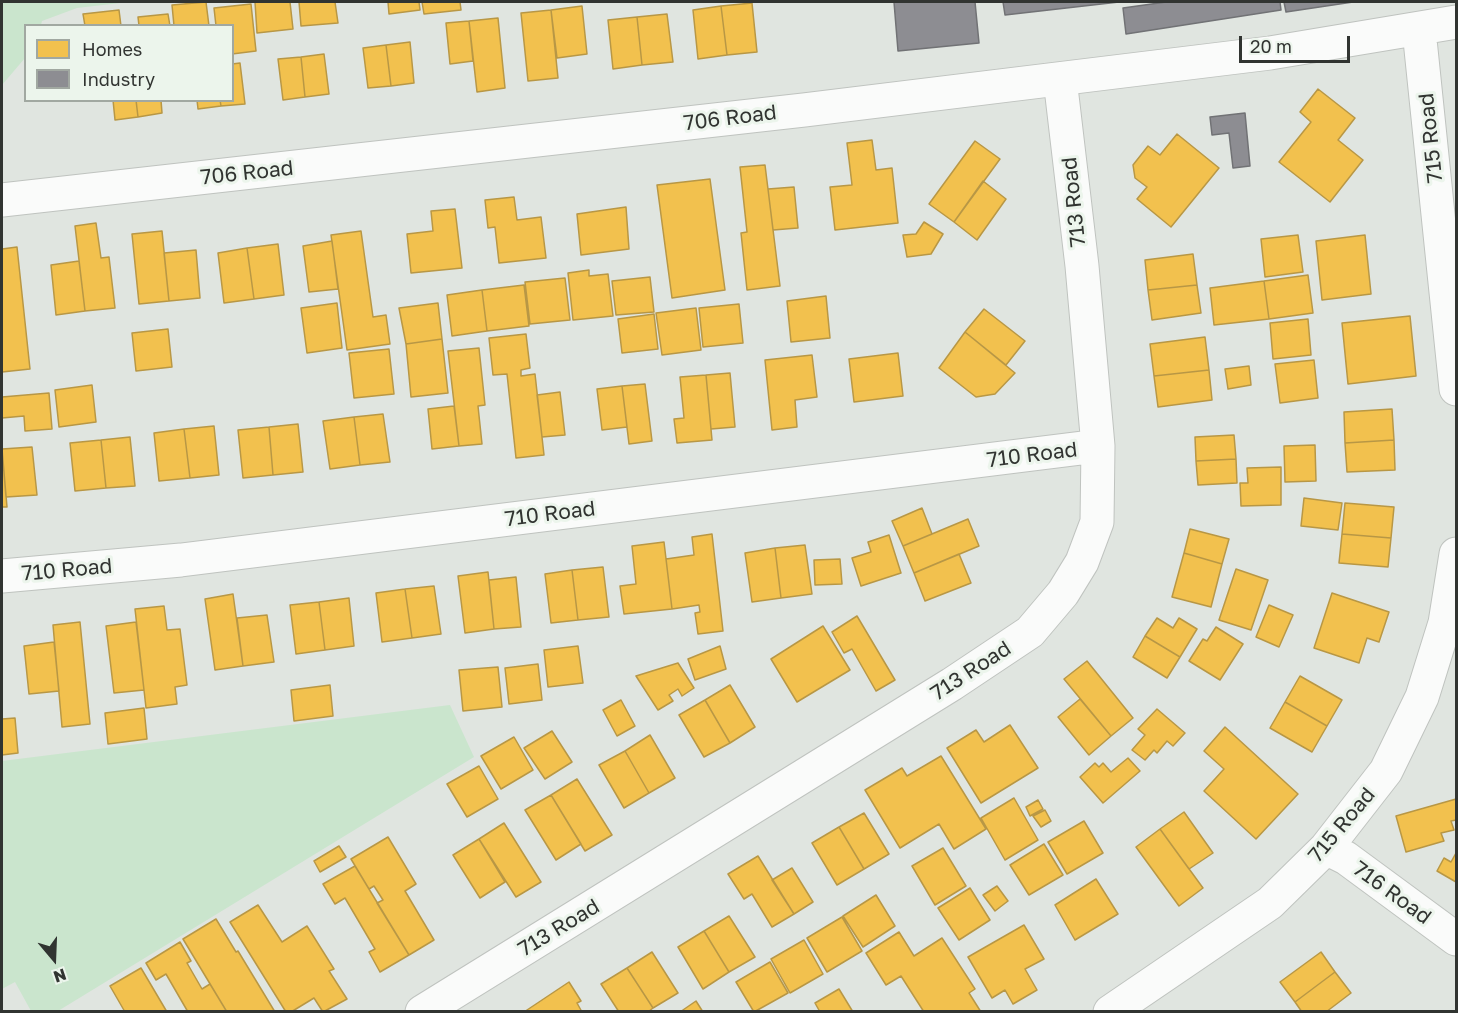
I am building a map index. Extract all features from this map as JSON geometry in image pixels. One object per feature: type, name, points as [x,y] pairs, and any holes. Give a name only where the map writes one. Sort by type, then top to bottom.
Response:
[{"type":"street","name":"706 Road","points":[[2,201],[1060,79],[1270,53],[1419,30],[1456,22]]},
{"type":"street","name":"715 Road","points":[[1419,30],[1456,389]]},
{"type":"street","name":"713 Road","points":[[422,1011],[714,833],[1030,632],[1063,592],[1082,562],[1097,522],[1098,446],[1082,266],[1060,79]]},
{"type":"street","name":"710 Road","points":[[2,576],[193,558],[1098,446]]},
{"type":"street","name":"715 Road","points":[[1110,1011],[1270,903],[1326,848],[1386,771],[1422,698],[1445,622],[1456,554]]},
{"type":"street","name":"716 Road","points":[[1326,848],[1346,858],[1456,939]]},
{"type":"green space","points":[[2,2],[129,2],[77,8],[42,21],[41,24],[24,24],[24,59],[2,85]]},
{"type":"green space","points":[[450,705],[474,757],[58,1011],[31,1011],[15,982],[2,989],[2,761]]},
{"type":"building: Homes","points":[[206,2],[209,24],[174,24],[172,5]]},
{"type":"building: Homes","points":[[255,2],[290,2],[293,29],[257,33]]},
{"type":"building: Homes","points":[[299,2],[335,2],[338,23],[301,26]]},
{"type":"building: Homes","points":[[388,2],[419,2],[420,10],[389,14]]},
{"type":"building: Homes","points":[[422,2],[460,2],[461,10],[424,14]]},
{"type":"building: Homes","points":[[752,3],[757,52],[727,55],[721,6]]},
{"type":"building: Homes","points":[[251,4],[256,51],[234,54],[234,24],[216,24],[214,8]]},
{"type":"building: Homes","points":[[582,6],[587,54],[557,58],[551,10]]},
{"type":"building: Homes","points":[[721,6],[727,55],[698,59],[693,10]]},
{"type":"building: Homes","points":[[119,10],[121,24],[85,24],[83,14]]},
{"type":"building: Homes","points":[[551,10],[558,78],[528,81],[521,13]]},
{"type":"building: Homes","points":[[168,14],[170,24],[139,24],[138,17]]},
{"type":"building: Homes","points":[[667,14],[673,62],[642,65],[637,17]]},
{"type":"building: Homes","points":[[637,17],[642,65],[613,69],[608,20]]},
{"type":"building: Homes","points":[[498,18],[505,88],[477,92],[469,21]]},
{"type":"building: Homes","points":[[469,21],[473,61],[450,64],[446,23]]},
{"type":"building: Homes","points":[[410,42],[414,83],[391,86],[386,45]]},
{"type":"building: Homes","points":[[386,45],[391,86],[368,88],[363,48]]},
{"type":"building: Homes","points":[[324,54],[329,94],[305,97],[301,57]]},
{"type":"building: Homes","points":[[301,57],[305,97],[283,100],[278,59]]},
{"type":"building: Homes","points":[[240,63],[245,104],[221,106],[220,102],[234,102],[234,64]]},
{"type":"building: Homes","points":[[1318,89],[1355,118],[1338,140],[1363,160],[1330,202],[1279,162],[1311,122],[1300,112]]},
{"type":"building: Homes","points":[[113,102],[136,102],[138,117],[115,120]]},
{"type":"building: Homes","points":[[136,102],[161,102],[162,113],[138,117]]},
{"type":"building: Homes","points":[[197,102],[220,102],[221,106],[198,109]]},
{"type":"building: Homes","points":[[1177,134],[1219,168],[1171,227],[1137,199],[1147,187],[1135,178],[1133,165],[1148,146],[1160,155]]},
{"type":"building: Homes","points":[[872,140],[876,170],[892,168],[898,223],[835,230],[830,187],[852,185],[847,143]]},
{"type":"building: Homes","points":[[975,141],[1000,159],[954,222],[929,204]]},
{"type":"building: Homes","points":[[765,165],[780,286],[747,290],[741,233],[747,232],[740,167]]},
{"type":"building: Homes","points":[[710,179],[725,290],[672,298],[657,185]]},
{"type":"building: Homes","points":[[983,181],[1006,199],[977,240],[954,222]]},
{"type":"building: Homes","points":[[794,187],[798,228],[773,230],[768,189]]},
{"type":"building: Homes","points":[[514,197],[517,220],[541,217],[546,258],[499,263],[495,227],[488,228],[485,200]]},
{"type":"building: Homes","points":[[626,207],[629,249],[581,255],[577,214]]},
{"type":"building: Homes","points":[[455,209],[462,268],[411,273],[407,234],[433,231],[431,211]]},
{"type":"building: Homes","points":[[924,222],[943,234],[931,254],[907,257],[903,235],[916,234]]},
{"type":"building: Homes","points":[[96,223],[101,258],[109,257],[115,308],[85,311],[75,226]]},
{"type":"building: Homes","points":[[162,231],[169,301],[139,304],[132,234]]},
{"type":"building: Homes","points":[[361,231],[373,317],[386,315],[390,344],[347,350],[331,235]]},
{"type":"building: Homes","points":[[1298,235],[1303,272],[1265,277],[1261,239]]},
{"type":"building: Homes","points":[[1365,235],[1371,294],[1322,300],[1316,241]]},
{"type":"building: Homes","points":[[332,241],[338,289],[309,292],[303,246]]},
{"type":"building: Homes","points":[[278,244],[284,295],[254,299],[247,248]]},
{"type":"building: Homes","points":[[17,247],[30,369],[2,372],[2,249]]},
{"type":"building: Homes","points":[[247,248],[254,299],[224,303],[218,253]]},
{"type":"building: Homes","points":[[196,250],[200,298],[169,301],[164,253]]},
{"type":"building: Homes","points":[[1193,254],[1197,285],[1148,290],[1145,260]]},
{"type":"building: Homes","points":[[79,261],[85,311],[56,315],[51,265]]},
{"type":"building: Homes","points":[[589,270],[589,276],[608,274],[613,316],[573,320],[568,273]]},
{"type":"building: Homes","points":[[1308,275],[1313,313],[1269,319],[1264,281]]},
{"type":"building: Homes","points":[[650,277],[654,312],[616,315],[612,281]]},
{"type":"building: Homes","points":[[565,278],[570,320],[530,324],[525,282]]},
{"type":"building: Homes","points":[[1264,281],[1269,319],[1214,325],[1210,288]]},
{"type":"building: Homes","points":[[524,285],[529,326],[487,331],[482,290]]},
{"type":"building: Homes","points":[[1197,285],[1201,313],[1152,320],[1148,290]]},
{"type":"building: Homes","points":[[482,290],[487,331],[452,336],[447,295]]},
{"type":"building: Homes","points":[[826,296],[830,338],[791,342],[787,301]]},
{"type":"building: Homes","points":[[337,303],[342,348],[307,353],[301,308]]},
{"type":"building: Homes","points":[[438,303],[442,339],[406,344],[399,308]]},
{"type":"building: Homes","points":[[739,304],[743,343],[703,347],[699,308]]},
{"type":"building: Homes","points":[[696,308],[701,350],[662,355],[656,313]]},
{"type":"building: Homes","points":[[984,309],[1025,341],[1006,365],[965,332]]},
{"type":"building: Homes","points":[[654,314],[658,349],[622,353],[618,319]]},
{"type":"building: Homes","points":[[1410,316],[1416,376],[1348,384],[1342,323]]},
{"type":"building: Homes","points":[[1308,319],[1311,355],[1273,359],[1270,323]]},
{"type":"building: Homes","points":[[168,329],[172,367],[136,371],[132,333]]},
{"type":"building: Homes","points":[[965,332],[1015,373],[995,394],[976,397],[939,368]]},
{"type":"building: Homes","points":[[526,334],[530,368],[521,370],[521,376],[535,374],[544,455],[516,458],[507,374],[493,375],[489,338]]},
{"type":"building: Homes","points":[[1205,337],[1209,370],[1154,376],[1150,344]]},
{"type":"building: Homes","points":[[442,339],[448,393],[411,397],[406,344]]},
{"type":"building: Homes","points":[[479,348],[485,405],[478,406],[482,444],[459,446],[448,351]]},
{"type":"building: Homes","points":[[389,349],[394,394],[354,398],[349,353]]},
{"type":"building: Homes","points":[[898,353],[903,396],[854,402],[849,359]]},
{"type":"building: Homes","points":[[812,355],[817,397],[795,400],[797,427],[772,430],[765,360]]},
{"type":"building: Homes","points":[[1314,360],[1318,398],[1280,403],[1275,364]]},
{"type":"building: Homes","points":[[1249,366],[1251,385],[1228,389],[1225,369]]},
{"type":"building: Homes","points":[[1209,370],[1212,400],[1158,407],[1154,376]]},
{"type":"building: Homes","points":[[730,373],[735,427],[711,429],[706,375]]},
{"type":"building: Homes","points":[[706,375],[712,440],[677,443],[674,419],[684,418],[680,377]]},
{"type":"building: Homes","points":[[645,384],[652,441],[629,444],[622,386]]},
{"type":"building: Homes","points":[[92,385],[96,422],[59,427],[55,390]]},
{"type":"building: Homes","points":[[622,386],[627,427],[602,430],[597,389]]},
{"type":"building: Homes","points":[[560,392],[565,435],[542,437],[537,395]]},
{"type":"building: Homes","points":[[49,393],[52,429],[25,431],[24,416],[2,418],[2,397]]},
{"type":"building: Homes","points":[[454,406],[459,446],[432,449],[428,409]]},
{"type":"building: Homes","points":[[1392,409],[1394,440],[1345,443],[1344,412]]},
{"type":"building: Homes","points":[[383,414],[390,462],[360,465],[354,417]]},
{"type":"building: Homes","points":[[354,417],[360,465],[330,469],[323,421]]},
{"type":"building: Homes","points":[[298,424],[303,472],[273,475],[269,427]]},
{"type":"building: Homes","points":[[214,426],[219,475],[190,478],[184,429]]},
{"type":"building: Homes","points":[[269,427],[273,475],[243,478],[238,430]]},
{"type":"building: Homes","points":[[184,429],[190,478],[159,481],[154,433]]},
{"type":"building: Homes","points":[[1234,435],[1236,459],[1196,461],[1195,437]]},
{"type":"building: Homes","points":[[130,437],[135,486],[106,488],[101,440]]},
{"type":"building: Homes","points":[[101,440],[106,488],[75,491],[70,443]]},
{"type":"building: Homes","points":[[1394,440],[1395,470],[1347,472],[1345,443]]},
{"type":"building: Homes","points":[[1315,445],[1316,481],[1285,482],[1284,446]]},
{"type":"building: Homes","points":[[32,447],[37,495],[6,497],[2,449]]},
{"type":"building: Homes","points":[[2,449],[7,507],[2,507]]},
{"type":"building: Homes","points":[[1236,459],[1237,483],[1198,485],[1196,461]]},
{"type":"building: Homes","points":[[1281,467],[1281,505],[1241,506],[1240,483],[1248,483],[1247,468]]},
{"type":"building: Homes","points":[[1304,498],[1342,503],[1338,530],[1301,526]]},
{"type":"building: Homes","points":[[1345,503],[1394,507],[1391,538],[1342,534]]},
{"type":"building: Homes","points":[[922,508],[932,534],[903,546],[892,521]]},
{"type":"building: Homes","points":[[968,519],[979,546],[914,573],[903,546]]},
{"type":"building: Homes","points":[[1190,529],[1229,539],[1222,564],[1184,553]]},
{"type":"building: Homes","points":[[712,534],[723,631],[698,634],[695,613],[700,612],[699,605],[672,609],[666,559],[694,555],[692,537]]},
{"type":"building: Homes","points":[[1342,534],[1391,538],[1388,567],[1339,563]]},
{"type":"building: Homes","points":[[889,535],[901,573],[861,586],[852,558],[871,552],[868,542]]},
{"type":"building: Homes","points":[[664,542],[672,609],[624,614],[620,586],[636,584],[632,546]]},
{"type":"building: Homes","points":[[805,545],[812,594],[781,598],[775,548]]},
{"type":"building: Homes","points":[[775,548],[781,598],[752,602],[745,553]]},
{"type":"building: Homes","points":[[1184,553],[1222,564],[1211,607],[1172,597]]},
{"type":"building: Homes","points":[[959,554],[971,583],[925,601],[914,573]]},
{"type":"building: Homes","points":[[840,559],[842,584],[815,585],[814,560]]},
{"type":"building: Homes","points":[[603,567],[609,617],[578,620],[572,570]]},
{"type":"building: Homes","points":[[1236,569],[1268,580],[1251,630],[1219,620]]},
{"type":"building: Homes","points":[[572,570],[578,620],[551,623],[545,574]]},
{"type":"building: Homes","points":[[488,572],[494,629],[465,633],[458,576]]},
{"type":"building: Homes","points":[[516,577],[521,627],[494,629],[489,580]]},
{"type":"building: Homes","points":[[434,586],[441,634],[412,638],[405,589]]},
{"type":"building: Homes","points":[[405,589],[412,638],[382,642],[376,593]]},
{"type":"building: Homes","points":[[1332,593],[1389,612],[1379,642],[1367,638],[1359,663],[1314,648]]},
{"type":"building: Homes","points":[[233,594],[243,666],[215,670],[205,599]]},
{"type":"building: Homes","points":[[349,598],[354,646],[325,650],[319,602]]},
{"type":"building: Homes","points":[[319,602],[325,650],[296,654],[290,605]]},
{"type":"building: Homes","points":[[1269,605],[1293,615],[1279,647],[1256,637]]},
{"type":"building: Homes","points":[[164,606],[167,630],[180,629],[187,685],[175,687],[177,704],[146,708],[135,609]]},
{"type":"building: Homes","points":[[267,615],[274,662],[243,666],[237,618]]},
{"type":"building: Homes","points":[[857,616],[895,680],[876,691],[852,649],[844,653],[832,632]]},
{"type":"building: Homes","points":[[1157,618],[1173,628],[1179,618],[1197,629],[1180,657],[1145,636]]},
{"type":"building: Homes","points":[[80,622],[90,724],[62,727],[53,625]]},
{"type":"building: Homes","points":[[136,622],[144,690],[114,693],[106,626]]},
{"type":"building: Homes","points":[[823,626],[850,670],[797,702],[771,659]]},
{"type":"building: Homes","points":[[1216,627],[1243,644],[1220,680],[1189,661],[1203,639],[1207,641]]},
{"type":"building: Homes","points":[[1145,636],[1180,657],[1167,678],[1133,657]]},
{"type":"building: Homes","points":[[54,642],[59,691],[29,694],[24,646]]},
{"type":"building: Homes","points":[[578,646],[583,683],[548,687],[544,650]]},
{"type":"building: Homes","points":[[720,646],[726,669],[695,680],[688,659]]},
{"type":"building: Homes","points":[[1087,661],[1133,718],[1111,736],[1064,679]]},
{"type":"building: Homes","points":[[678,663],[694,688],[682,696],[678,689],[669,695],[673,701],[658,710],[636,676]]},
{"type":"building: Homes","points":[[538,664],[542,700],[509,704],[505,668]]},
{"type":"building: Homes","points":[[498,667],[502,707],[463,711],[459,670]]},
{"type":"building: Homes","points":[[1300,676],[1342,700],[1327,726],[1285,702]]},
{"type":"building: Homes","points":[[330,685],[333,716],[294,721],[291,690]]},
{"type":"building: Homes","points":[[730,685],[755,727],[730,743],[705,700]]},
{"type":"building: Homes","points":[[1080,699],[1111,736],[1089,755],[1058,717]]},
{"type":"building: Homes","points":[[621,700],[635,726],[617,736],[603,710]]},
{"type":"building: Homes","points":[[705,700],[730,743],[704,757],[679,715]]},
{"type":"building: Homes","points":[[1285,702],[1327,726],[1312,752],[1270,728]]},
{"type":"building: Homes","points":[[144,708],[147,739],[108,744],[105,713]]},
{"type":"building: Homes","points":[[1157,709],[1185,733],[1173,746],[1167,741],[1157,753],[1154,750],[1145,760],[1132,750],[1145,735],[1138,729]]},
{"type":"building: Homes","points":[[15,718],[18,753],[2,755],[2,719]]},
{"type":"building: Homes","points":[[1010,725],[1038,768],[981,803],[947,748],[976,730],[984,742]]},
{"type":"building: Homes","points":[[1225,727],[1298,794],[1256,839],[1204,791],[1224,769],[1204,751]]},
{"type":"building: Homes","points":[[552,731],[572,762],[545,779],[524,748]]},
{"type":"building: Homes","points":[[650,735],[675,778],[649,793],[625,751]]},
{"type":"building: Homes","points":[[514,737],[533,770],[501,789],[481,756]]},
{"type":"building: Homes","points":[[625,751],[649,793],[624,808],[599,765]]},
{"type":"building: Homes","points":[[941,756],[986,829],[954,849],[939,824],[900,848],[865,790],[902,768],[907,776]]},
{"type":"building: Homes","points":[[1128,758],[1140,771],[1103,803],[1080,777],[1095,763],[1099,767],[1103,763],[1111,772]]},
{"type":"building: Homes","points":[[479,766],[498,799],[467,817],[447,784]]},
{"type":"building: Homes","points":[[577,779],[612,835],[585,851],[551,795]]},
{"type":"building: Homes","points":[[551,795],[581,844],[556,860],[525,810]]},
{"type":"building: Homes","points":[[1014,798],[1038,840],[1005,860],[981,818]]},
{"type":"building: Homes","points":[[1456,799],[1456,820],[1451,821],[1454,830],[1441,833],[1444,841],[1406,852],[1396,816]]},
{"type":"building: Homes","points":[[1038,800],[1043,809],[1030,816],[1026,807]]},
{"type":"building: Homes","points":[[1045,810],[1051,821],[1041,827],[1033,816]]},
{"type":"building: Homes","points":[[1184,812],[1213,853],[1189,869],[1160,829]]},
{"type":"building: Homes","points":[[864,813],[889,854],[864,869],[839,827]]},
{"type":"building: Homes","points":[[1084,821],[1103,853],[1067,874],[1048,842]]},
{"type":"building: Homes","points":[[504,823],[541,882],[516,897],[479,839]]},
{"type":"building: Homes","points":[[839,827],[864,869],[837,885],[812,843]]},
{"type":"building: Homes","points":[[1160,829],[1203,888],[1179,906],[1136,847]]},
{"type":"building: Homes","points":[[388,837],[416,884],[405,891],[434,940],[409,955],[377,903],[383,900],[374,886],[369,889],[351,859]]},
{"type":"building: Homes","points":[[479,839],[505,882],[480,898],[453,855]]},
{"type":"building: Homes","points":[[1044,844],[1063,875],[1029,895],[1010,865]]},
{"type":"building: Homes","points":[[339,846],[346,857],[320,872],[314,861]]},
{"type":"building: Homes","points":[[943,848],[966,886],[935,905],[912,866]]},
{"type":"building: Homes","points":[[1456,853],[1456,882],[1437,871],[1444,858],[1451,862]]},
{"type":"building: Homes","points":[[758,856],[794,914],[772,927],[752,894],[744,899],[728,874]]},
{"type":"building: Homes","points":[[355,866],[409,955],[380,972],[369,952],[375,949],[345,898],[335,904],[323,884]]},
{"type":"building: Homes","points":[[792,868],[813,902],[794,914],[772,880]]},
{"type":"building: Homes","points":[[1096,879],[1118,914],[1075,940],[1055,905]]},
{"type":"building: Homes","points":[[997,886],[1008,901],[995,911],[983,895]]},
{"type":"building: Homes","points":[[970,888],[990,920],[959,940],[938,908]]},
{"type":"building: Homes","points":[[876,895],[895,926],[863,947],[843,916]]},
{"type":"building: Homes","points":[[258,905],[282,942],[307,926],[334,969],[329,971],[347,999],[323,1012],[314,998],[291,1012],[286,1012],[230,922]]},
{"type":"building: Homes","points":[[729,916],[755,957],[729,972],[704,931]]},
{"type":"building: Homes","points":[[842,917],[862,951],[827,972],[807,938]]},
{"type":"building: Homes","points":[[216,919],[275,1012],[227,1012],[183,939]]},
{"type":"building: Homes","points":[[1024,925],[1044,959],[1025,969],[1037,990],[1013,1004],[1005,990],[992,998],[968,957]]},
{"type":"building: Homes","points":[[704,931],[729,972],[703,989],[678,947]]},
{"type":"building: Homes","points":[[899,932],[914,956],[942,938],[975,989],[969,993],[981,1012],[924,1012],[901,976],[886,985],[866,953]]},
{"type":"building: Homes","points":[[804,940],[823,974],[790,993],[771,959]]},
{"type":"building: Homes","points":[[180,942],[191,961],[187,963],[202,989],[210,984],[227,1012],[188,1012],[166,974],[156,980],[146,963]]},
{"type":"building: Homes","points":[[652,952],[678,993],[653,1008],[627,968]]},
{"type":"building: Homes","points":[[1321,952],[1335,972],[1295,1002],[1280,982]]},
{"type":"building: Homes","points":[[770,962],[788,993],[754,1012],[736,982]]},
{"type":"building: Homes","points":[[141,968],[167,1012],[125,1012],[110,986]]},
{"type":"building: Homes","points":[[627,968],[653,1008],[648,1012],[619,1012],[601,984]]},
{"type":"building: Homes","points":[[1335,972],[1351,993],[1326,1012],[1302,1012],[1295,1002]]},
{"type":"building: Homes","points":[[569,982],[581,1001],[577,1003],[582,1012],[524,1012]]},
{"type":"building: Homes","points":[[839,989],[853,1012],[820,1012],[815,1003]]},
{"type":"building: Homes","points":[[696,1001],[703,1012],[680,1012]]},
{"type":"building: Industry","points":[[894,2],[975,2],[979,43],[898,51]]},
{"type":"building: Industry","points":[[1003,2],[1119,2],[1005,15]]},
{"type":"building: Industry","points":[[1166,2],[1280,2],[1281,10],[1126,34],[1123,8]]},
{"type":"building: Industry","points":[[1284,2],[1353,2],[1286,12]]},
{"type":"building: Industry","points":[[1245,113],[1250,166],[1233,168],[1229,133],[1212,135],[1210,117]]}]
